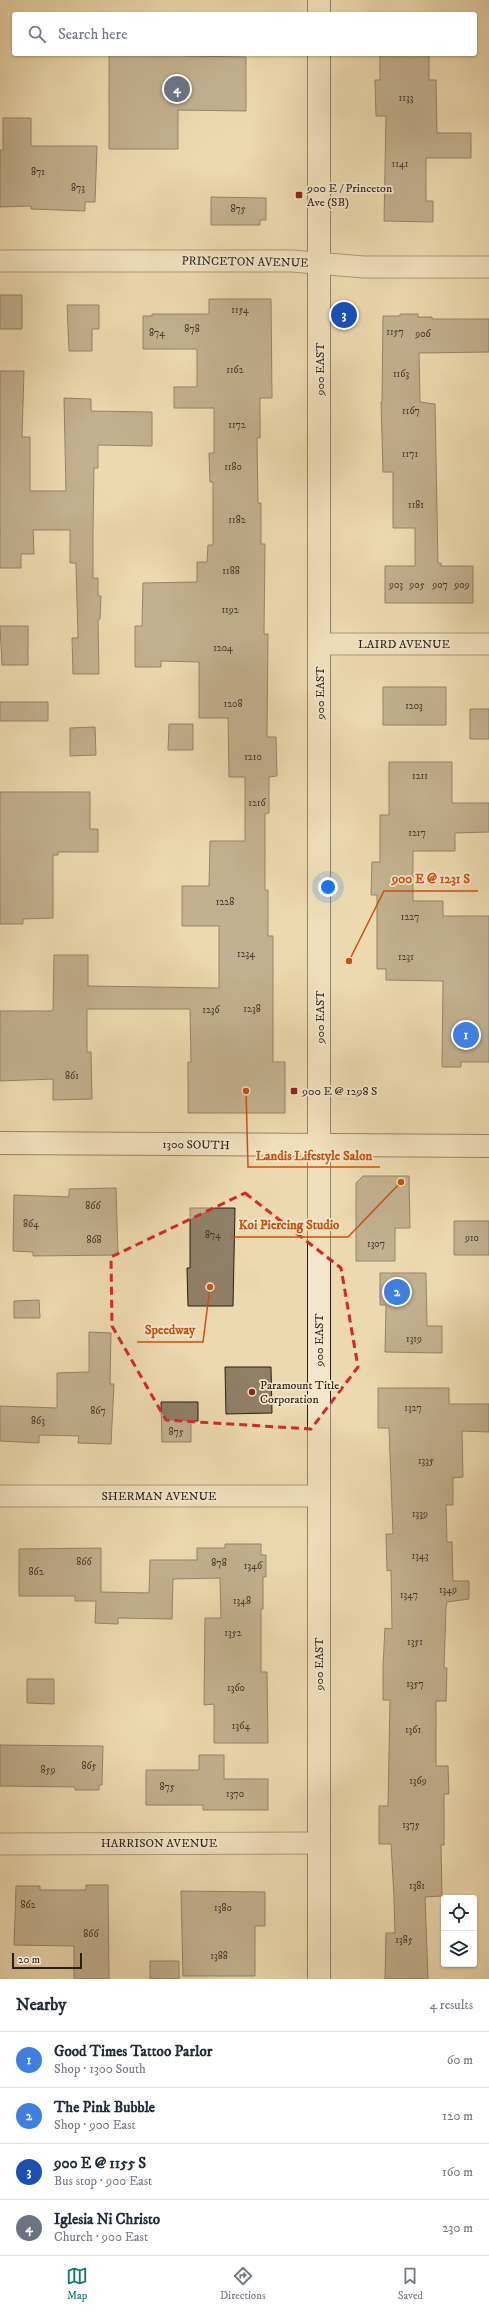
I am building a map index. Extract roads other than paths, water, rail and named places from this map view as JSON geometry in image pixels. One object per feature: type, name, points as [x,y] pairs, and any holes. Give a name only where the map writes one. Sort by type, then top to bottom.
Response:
[{"type":"street","points":[[319,0],[319,12]]},
{"type":"street","name":"900 EAST","points":[[318,1979],[320,56]]},
{"type":"street","name":"PRINCETON AVENUE","points":[[0,260],[292,260],[364,267],[489,267]]},
{"type":"street","name":"LAIRD AVENUE","points":[[320,644],[489,644]]},
{"type":"street","name":"1300 SOUTH","points":[[0,1143],[489,1146]]},
{"type":"street","name":"SHERMAN AVENUE","points":[[0,1496],[318,1496]]},
{"type":"street","name":"HARRISON AVENUE","points":[[0,1844],[318,1843]]},
{"type":"place","name":"Iglesia Ni Christo","points":[[177,89]]},
{"type":"place","name":"900 E / Princeton Ave (SB)","points":[[299,195]]},
{"type":"place","name":"900 E @ 1155 S","points":[[344,315]]},
{"type":"place","name":"900 E @ 1231 S","points":[[349,961]]},
{"type":"place","name":"Good Times Tattoo Parlor","points":[[466,1035]]},
{"type":"place","name":"Landis Lifestyle Salon","points":[[246,1091]]},
{"type":"place","name":"900 E @ 1298 S","points":[[294,1091]]},
{"type":"place","name":"Koi Piercing Studio","points":[[401,1182]]},
{"type":"place","name":"Speedway","points":[[210,1287]]},
{"type":"place","name":"The Pink Bubble","points":[[397,1292]]},
{"type":"place","name":"Paramount Title Corporation","points":[[252,1392]]}]
